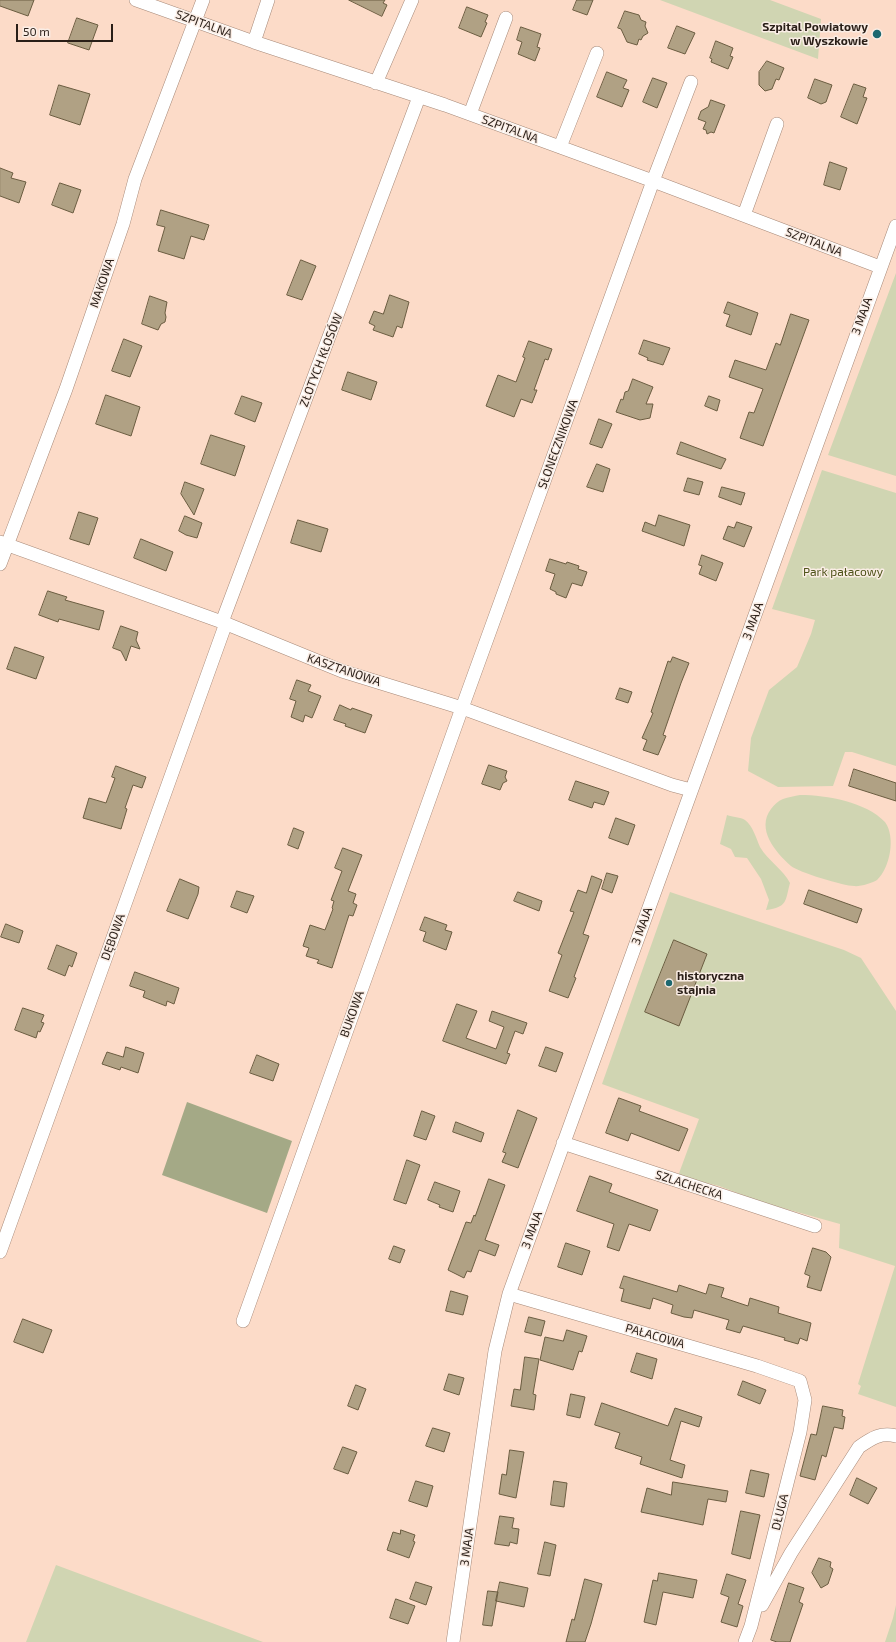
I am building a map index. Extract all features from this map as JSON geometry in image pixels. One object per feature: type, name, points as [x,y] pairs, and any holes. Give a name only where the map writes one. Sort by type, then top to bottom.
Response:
[{"type":"street","name":"SZPITALNA","points":[[136,0],[254,42],[470,114],[653,181],[880,267]]},
{"type":"street","name":"MAKOWA","points":[[0,564],[3,543],[66,389],[123,224],[135,179],[203,0]]},
{"type":"street","points":[[254,42],[268,0]]},
{"type":"street","points":[[376,83],[412,0]]},
{"type":"street","points":[[470,114],[506,18]]},
{"type":"street","points":[[560,147],[597,53]]},
{"type":"street","name":"SŁONECZNIKOWA","points":[[462,708],[653,181],[691,82]]},
{"type":"street","name":"ZŁOTYCH KŁOSÓW","points":[[224,623],[419,97]]},
{"type":"street","points":[[744,215],[777,124]]},
{"type":"street","name":"3 MAJA","points":[[453,1642],[495,1352],[509,1294],[896,226]]},
{"type":"street","name":"KASZTANOWA","points":[[3,543],[224,623],[342,671],[462,708],[672,785],[691,790]]},
{"type":"street","name":"DĘBOWA","points":[[0,1252],[224,623]]},
{"type":"street","name":"BUKOWA","points":[[242,1321],[462,708]]},
{"type":"street","name":"SZLACHECKA","points":[[563,1143],[815,1226]]},
{"type":"street","name":"PAŁACOWA","points":[[509,1294],[757,1366],[800,1381]]},
{"type":"street","name":"DŁUGA","points":[[745,1642],[751,1626],[800,1432],[805,1400],[800,1381]]},
{"type":"street","points":[[751,1626],[791,1553],[859,1447],[875,1436],[887,1434],[896,1436]]},
{"type":"green space","points":[[660,0],[770,0],[821,19],[818,59]]},
{"type":"green space","points":[[896,273],[896,476],[828,455]]},
{"type":"green space","name":"Park pałacowy","points":[[822,470],[896,493],[896,766],[852,752],[845,752],[833,786],[778,787],[748,771],[751,738],[769,690],[797,667],[811,634],[815,620],[772,609]]},
{"type":"green space","points":[[800,795],[822,796],[846,801],[868,809],[885,822],[890,836],[890,852],[882,875],[877,880],[856,886],[832,881],[795,869],[779,854],[769,840],[766,824],[767,817],[772,808],[779,801]]},
{"type":"green space","points":[[727,815],[741,818],[748,823],[763,852],[787,878],[790,883],[786,899],[782,905],[766,910],[769,900],[761,879],[747,858],[735,857],[731,849],[720,844]]},
{"type":"green space","points":[[670,892],[844,950],[861,958],[896,1011],[896,1407],[858,1394],[861,1386],[858,1384],[895,1266],[839,1248],[840,1224],[761,1202],[719,1186],[678,1176],[699,1119],[602,1084]]},
{"type":"green space","points":[[187,1102],[292,1141],[267,1213],[162,1175]]},
{"type":"green space","points":[[56,1565],[263,1642],[26,1642]]},
{"type":"green space","points":[[896,1605],[896,1642],[885,1642],[893,1618]]},
{"type":"building","points":[[0,0],[34,0],[28,16],[0,6]]},
{"type":"building","points":[[349,0],[385,0],[383,3],[387,5],[382,16]]},
{"type":"building","points":[[577,0],[593,0],[587,15],[573,10]]},
{"type":"building","points":[[467,7],[488,15],[485,22],[487,23],[481,37],[459,28]]},
{"type":"building","points":[[625,11],[639,15],[641,20],[646,22],[645,26],[648,33],[643,36],[641,40],[639,39],[637,45],[627,42],[621,29],[618,28]]},
{"type":"building","points":[[77,18],[98,25],[89,50],[68,43]]},
{"type":"building","points":[[677,26],[695,33],[685,54],[668,48]]},
{"type":"building","points":[[521,27],[541,34],[537,47],[540,48],[535,61],[518,54],[522,42],[517,40]]},
{"type":"building","points":[[716,41],[733,48],[730,56],[733,57],[728,69],[711,62],[712,59],[710,58]]},
{"type":"building","points":[[767,61],[784,68],[779,80],[776,79],[772,89],[765,91],[759,85],[759,72]]},
{"type":"building","points":[[607,72],[627,80],[623,88],[629,90],[622,107],[597,97]]},
{"type":"building","points":[[653,78],[667,83],[657,108],[643,102]]},
{"type":"building","points":[[815,79],[832,85],[826,102],[821,104],[808,98]]},
{"type":"building","points":[[854,84],[866,88],[863,97],[867,98],[857,124],[841,117]]},
{"type":"building","points":[[59,85],[90,94],[80,125],[50,115]]},
{"type":"building","points":[[711,100],[725,105],[714,133],[711,132],[707,134],[706,130],[703,129],[706,122],[698,119],[701,111],[708,107]]},
{"type":"building","points":[[830,162],[847,168],[840,190],[824,185]]},
{"type":"building","points":[[0,168],[13,173],[11,178],[26,182],[19,203],[0,196]]},
{"type":"building","points":[[60,183],[81,190],[73,213],[52,205]]},
{"type":"building","points":[[161,210],[209,225],[204,240],[191,236],[184,259],[158,251],[165,227],[157,225]]},
{"type":"building","points":[[301,260],[316,266],[302,300],[287,295]]},
{"type":"building","points":[[390,295],[409,302],[402,328],[397,326],[393,337],[373,330],[375,326],[369,323],[374,311],[383,314]]},
{"type":"building","points":[[150,296],[167,302],[165,322],[161,324],[158,330],[142,324]]},
{"type":"building","points":[[728,302],[758,313],[751,335],[726,326],[730,315],[724,313]]},
{"type":"building","points":[[791,314],[809,320],[763,446],[740,438],[749,412],[754,413],[763,389],[729,377],[735,360],[766,370],[776,343],[780,345]]},
{"type":"building","points":[[124,339],[142,346],[130,377],[112,371]]},
{"type":"building","points":[[644,340],[670,348],[663,365],[647,360],[648,358],[639,354]]},
{"type":"building","points":[[529,341],[552,349],[548,360],[545,359],[534,390],[537,390],[532,403],[521,399],[514,417],[486,406],[498,375],[516,382],[525,358],[523,357]]},
{"type":"building","points":[[348,372],[377,382],[371,400],[342,390]]},
{"type":"building","points":[[633,379],[653,387],[646,404],[653,404],[650,418],[640,420],[616,412],[621,399],[623,400],[625,392],[628,391]]},
{"type":"building","points":[[106,395],[140,407],[131,436],[96,424]]},
{"type":"building","points":[[242,396],[262,403],[255,422],[235,414]]},
{"type":"building","points":[[709,396],[720,400],[717,411],[705,406]]},
{"type":"building","points":[[599,419],[612,424],[602,448],[590,444]]},
{"type":"building","points":[[211,435],[245,446],[235,476],[201,464]]},
{"type":"building","points":[[681,442],[726,459],[721,469],[677,454]]},
{"type":"building","points":[[597,464],[610,469],[603,492],[587,487]]},
{"type":"building","points":[[688,478],[703,482],[699,495],[684,491]]},
{"type":"building","points":[[185,482],[204,489],[194,515],[181,494]]},
{"type":"building","points":[[722,487],[745,493],[741,505],[719,497]]},
{"type":"building","points":[[79,512],[98,518],[89,545],[70,539]]},
{"type":"building","points":[[659,515],[690,525],[684,546],[642,531],[645,522],[655,526]]},
{"type":"building","points":[[185,516],[202,523],[197,538],[179,531]]},
{"type":"building","points":[[298,520],[328,529],[321,552],[291,543]]},
{"type":"building","points":[[737,522],[752,527],[744,547],[723,539],[728,526],[734,528]]},
{"type":"building","points":[[141,539],[173,552],[166,571],[134,558]]},
{"type":"building","points":[[702,555],[723,563],[716,581],[699,574],[702,566],[699,565]]},
{"type":"building","points":[[550,559],[579,566],[578,569],[587,572],[582,586],[572,583],[566,598],[556,594],[556,592],[550,589],[555,574],[546,571]]},
{"type":"building","points":[[48,591],[67,597],[65,600],[104,611],[99,630],[59,619],[58,622],[39,615]]},
{"type":"building","points":[[121,626],[138,632],[136,640],[140,649],[131,646],[126,661],[121,651],[113,648]]},
{"type":"building","points":[[15,647],[44,657],[36,679],[7,669]]},
{"type":"building","points":[[673,657],[689,663],[663,735],[666,736],[658,755],[643,750],[647,740],[642,738],[653,713],[651,712],[668,661],[670,662]]},
{"type":"building","points":[[297,680],[311,685],[308,691],[321,696],[312,718],[305,715],[303,722],[291,717],[296,701],[290,699]]},
{"type":"building","points":[[620,688],[632,692],[628,703],[616,699]]},
{"type":"building","points":[[340,705],[351,710],[352,708],[372,715],[365,733],[345,726],[346,724],[334,720]]},
{"type":"building","points":[[489,765],[507,771],[505,777],[507,781],[503,783],[500,790],[482,784]]},
{"type":"building","points":[[116,766],[146,777],[142,788],[133,785],[125,808],[127,809],[121,829],[83,818],[89,798],[106,803],[115,778],[112,777]]},
{"type":"building","points":[[854,769],[896,783],[896,801],[849,786]]},
{"type":"building","points":[[576,781],[609,792],[604,805],[594,802],[592,808],[569,800]]},
{"type":"building","points":[[616,818],[635,825],[628,845],[609,838]]},
{"type":"building","points":[[294,828],[304,832],[298,849],[288,845]]},
{"type":"building","points":[[343,848],[362,855],[348,891],[356,894],[353,903],[357,905],[353,916],[349,915],[332,968],[317,963],[319,960],[306,956],[309,948],[303,946],[310,925],[325,930],[333,909],[334,901],[331,900],[342,871],[335,868]]},
{"type":"building","points":[[607,873],[618,876],[612,893],[602,889]]},
{"type":"building","points":[[592,876],[602,880],[583,934],[589,936],[568,998],[549,991],[562,955],[558,953],[574,912],[570,911],[578,890],[586,893]]},
{"type":"building","points":[[180,879],[199,887],[198,894],[188,919],[167,911]]},
{"type":"building","points":[[809,890],[862,909],[857,923],[804,904]]},
{"type":"building","points":[[237,891],[254,896],[247,913],[231,907]]},
{"type":"building","points":[[518,892],[542,901],[539,911],[514,901]]},
{"type":"building","points":[[425,917],[447,925],[445,930],[452,932],[446,950],[423,941],[426,932],[420,930]]},
{"type":"building","points":[[6,924],[23,931],[19,943],[1,937]]},
{"type":"building","name":"historyczna stajnia","points":[[674,940],[707,954],[679,1026],[645,1012]]},
{"type":"building","points":[[57,945],[77,953],[72,967],[69,965],[65,976],[48,969]]},
{"type":"building","points":[[135,972],[179,988],[174,1004],[167,1001],[166,1006],[143,997],[145,991],[130,986]]},
{"type":"building","points":[[457,1004],[477,1011],[466,1038],[496,1049],[504,1027],[489,1021],[492,1011],[527,1023],[523,1034],[515,1031],[507,1053],[510,1054],[506,1064],[443,1041]]},
{"type":"building","points":[[23,1008],[44,1015],[41,1022],[44,1023],[40,1032],[38,1031],[36,1038],[15,1030]]},
{"type":"building","points":[[126,1047],[144,1053],[138,1073],[121,1067],[120,1070],[102,1064],[107,1052],[123,1057]]},
{"type":"building","points":[[546,1047],[563,1053],[556,1072],[539,1066]]},
{"type":"building","points":[[257,1055],[279,1064],[273,1081],[250,1073]]},
{"type":"building","points":[[619,1098],[641,1106],[639,1111],[688,1129],[679,1151],[631,1133],[628,1141],[606,1133]]},
{"type":"building","points":[[518,1110],[537,1118],[518,1168],[502,1162],[506,1153],[503,1152]]},
{"type":"building","points":[[422,1111],[435,1116],[426,1140],[414,1136]]},
{"type":"building","points":[[456,1122],[484,1133],[481,1142],[453,1132]]},
{"type":"building","points":[[407,1160],[420,1165],[406,1204],[394,1200]]},
{"type":"building","points":[[590,1176],[612,1184],[609,1192],[658,1210],[650,1231],[629,1224],[619,1251],[607,1247],[614,1224],[577,1211]]},
{"type":"building","points":[[489,1179],[505,1185],[485,1240],[499,1245],[495,1256],[479,1250],[471,1272],[467,1271],[464,1278],[448,1270],[466,1222],[471,1223],[474,1215],[475,1216]]},
{"type":"building","points":[[435,1182],[460,1191],[453,1212],[439,1207],[440,1205],[428,1200]]},
{"type":"building","points":[[566,1243],[590,1251],[582,1275],[558,1267]]},
{"type":"building","points":[[394,1246],[405,1250],[400,1263],[389,1259]]},
{"type":"building","points":[[813,1248],[826,1252],[831,1257],[821,1291],[807,1287],[810,1276],[805,1274]]},
{"type":"building","points":[[624,1276],[677,1292],[679,1285],[706,1294],[709,1284],[724,1288],[721,1297],[748,1306],[750,1298],[779,1307],[778,1313],[811,1323],[807,1341],[800,1338],[798,1344],[784,1340],[785,1338],[743,1326],[740,1333],[726,1329],[729,1320],[694,1310],[692,1318],[684,1317],[671,1313],[673,1305],[653,1298],[650,1309],[621,1301],[624,1289],[620,1288]]},
{"type":"building","points":[[451,1291],[468,1296],[463,1315],[446,1311]]},
{"type":"building","points":[[529,1317],[545,1321],[541,1336],[525,1332]]},
{"type":"building","points":[[23,1319],[52,1330],[43,1353],[14,1342]]},
{"type":"building","points":[[567,1330],[587,1336],[582,1352],[579,1351],[573,1370],[540,1360],[545,1337],[563,1341]]},
{"type":"building","points":[[637,1353],[657,1359],[652,1379],[631,1372]]},
{"type":"building","points":[[525,1357],[539,1359],[533,1394],[536,1395],[534,1410],[511,1406],[514,1389],[520,1390]]},
{"type":"building","points":[[449,1374],[464,1378],[459,1395],[444,1390]]},
{"type":"building","points":[[743,1381],[766,1390],[760,1404],[738,1395]]},
{"type":"building","points":[[356,1385],[366,1389],[358,1410],[348,1406]]},
{"type":"building","points":[[571,1394],[585,1397],[580,1418],[567,1415]]},
{"type":"building","points":[[602,1403],[668,1426],[675,1408],[702,1417],[699,1427],[681,1421],[670,1460],[685,1465],[682,1478],[640,1464],[642,1457],[615,1448],[620,1433],[595,1425]]},
{"type":"building","points":[[823,1406],[843,1410],[842,1416],[845,1417],[843,1429],[834,1427],[826,1457],[822,1455],[815,1480],[800,1476],[811,1434],[816,1435]]},
{"type":"building","points":[[433,1428],[450,1433],[444,1452],[426,1446]]},
{"type":"building","points":[[343,1447],[357,1452],[348,1474],[334,1469]]},
{"type":"building","points":[[510,1450],[524,1452],[516,1498],[499,1494],[502,1474],[506,1475]]},
{"type":"building","points":[[751,1470],[769,1474],[764,1497],[746,1493]]},
{"type":"building","points":[[857,1478],[877,1488],[868,1504],[850,1495]]},
{"type":"building","points":[[416,1481],[433,1486],[427,1507],[409,1501]]},
{"type":"building","points":[[554,1481],[567,1483],[564,1507],[551,1505]]},
{"type":"building","points":[[673,1482],[728,1491],[726,1502],[708,1499],[703,1525],[641,1512],[647,1488],[671,1495]]},
{"type":"building","points":[[741,1511],[760,1515],[750,1559],[732,1554]]},
{"type":"building","points":[[500,1516],[514,1518],[512,1528],[519,1529],[517,1544],[510,1542],[509,1546],[495,1544]]},
{"type":"building","points":[[401,1530],[415,1535],[413,1541],[415,1542],[409,1558],[387,1550],[393,1532],[400,1534]]},
{"type":"building","points":[[545,1542],[556,1545],[550,1576],[538,1574]]},
{"type":"building","points":[[819,1558],[831,1562],[830,1567],[833,1569],[828,1584],[821,1588],[812,1573]]},
{"type":"building","points":[[659,1573],[697,1580],[693,1598],[663,1592],[656,1625],[644,1622],[653,1580],[657,1581]]},
{"type":"building","points":[[727,1574],[746,1580],[738,1604],[743,1606],[737,1627],[721,1622],[729,1597],[721,1594]]},
{"type":"building","points":[[585,1579],[602,1584],[591,1624],[585,1642],[566,1642],[572,1619],[574,1620]]},
{"type":"building","points":[[416,1582],[432,1587],[426,1605],[410,1599]]},
{"type":"building","points":[[500,1582],[528,1588],[524,1607],[496,1601]]},
{"type":"building","points":[[789,1583],[804,1588],[799,1602],[803,1604],[790,1642],[777,1642],[771,1640]]},
{"type":"building","points":[[488,1591],[498,1592],[492,1626],[483,1625]]},
{"type":"building","points":[[396,1599],[415,1606],[408,1624],[390,1618]]},
{"type":"place","name":"Szpital Powiatowy w Wyszkowie","points":[[877,34]]},
{"type":"place","name":"historyczna stajnia","points":[[669,983]]}]
